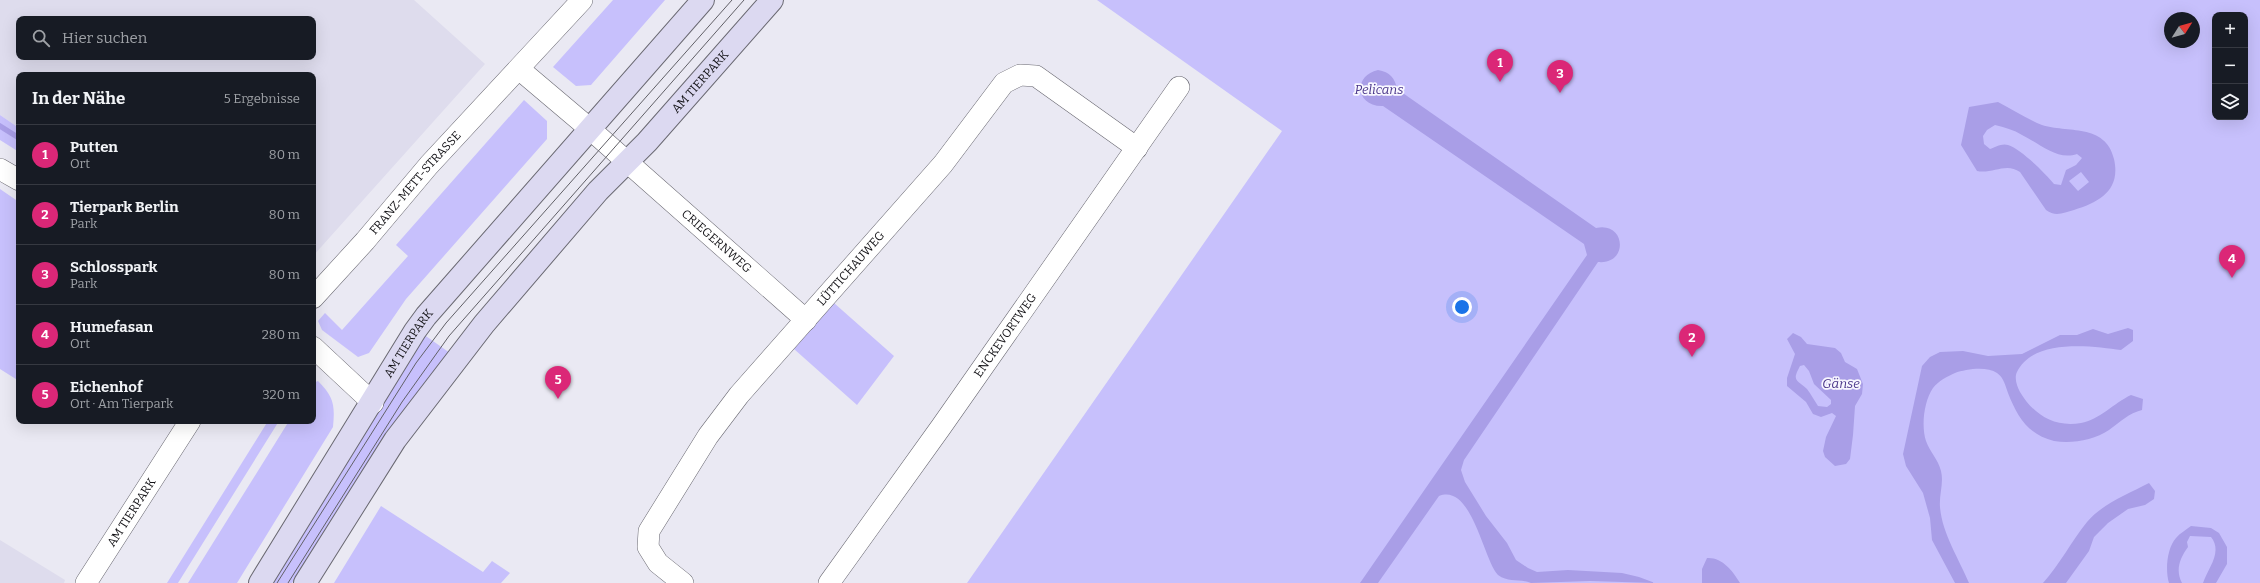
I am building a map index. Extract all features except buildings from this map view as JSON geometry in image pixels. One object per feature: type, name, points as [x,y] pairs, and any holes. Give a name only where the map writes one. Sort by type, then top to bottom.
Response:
[{"type":"main road","name":"AM TIERPARK","points":[[260,583],[426,316],[703,0]]},
{"type":"main road","name":"AM TIERPARK","points":[[305,583],[372,475],[442,376],[598,191],[628,163],[772,0]]},
{"type":"street","name":"FRANZ-METT-STRASSE","points":[[316,295],[365,241],[429,166],[582,0]]},
{"type":"street","points":[[519,69],[628,163]]},
{"type":"street","name":"LÜTTICHAUWEG","points":[[683,583],[658,563],[648,547],[649,531],[708,436],[739,395],[943,164],[1004,83],[1020,75],[1036,76],[1137,148]]},
{"type":"street","name":"ENCKEVORTWEG","points":[[829,583],[941,427],[1179,87]]},
{"type":"street","name":"CRIEGERNWEG","points":[[628,163],[806,320]]},
{"type":"street","points":[[0,168],[16,178]]},
{"type":"street","points":[[316,350],[373,403]]},
{"type":"street","name":"AM TIERPARK","points":[[86,583],[188,424]]},
{"type":"shaded area","points":[[0,0],[414,0],[485,64],[316,253],[316,72],[16,72],[16,126],[0,115]]},
{"type":"shaded area","points":[[613,0],[665,0],[591,85],[576,86],[553,67]]},
{"type":"shaded area","points":[[1097,0],[2260,0],[2260,583],[967,583],[1282,131]]},
{"type":"shaded area","points":[[524,100],[547,121],[547,139],[406,299],[369,353],[358,357],[322,330],[318,321],[325,313],[342,330],[408,256],[396,245]]},
{"type":"shaded area","points":[[0,115],[16,126],[16,150],[0,140]]},
{"type":"shaded area","points":[[0,189],[16,200],[16,379],[0,369]]},
{"type":"shaded area","points":[[834,303],[894,356],[857,405],[794,349]]},
{"type":"shaded area","points":[[423,334],[450,353],[413,400],[292,583],[269,583]]},
{"type":"shaded area","points":[[318,381],[327,392],[332,402],[334,413],[333,427],[237,583],[188,583],[287,424],[316,424],[316,382]]},
{"type":"shaded area","points":[[266,424],[277,424],[178,583],[167,583]]},
{"type":"shaded area","points":[[381,506],[483,572],[492,561],[510,573],[501,583],[334,583]]},
{"type":"shaded area","points":[[0,540],[65,580],[64,583],[0,583]]},
{"type":"water","name":"Pelicans","points":[[1378,70],[1386,72],[1391,76],[1397,89],[1596,228],[1606,228],[1613,231],[1618,236],[1620,244],[1619,251],[1615,257],[1608,261],[1598,262],[1464,460],[1461,470],[1465,482],[1486,516],[1507,543],[1516,560],[1528,568],[1537,572],[1568,570],[1622,573],[1655,583],[1590,581],[1531,583],[1506,579],[1498,575],[1468,511],[1460,501],[1450,495],[1439,496],[1378,583],[1360,583],[1587,255],[1584,244],[1383,106],[1374,105],[1367,102],[1361,91],[1361,84],[1364,78],[1370,73]]},
{"type":"water","points":[[1998,102],[2042,125],[2084,132],[2103,140],[2110,148],[2114,159],[2115,170],[2111,187],[2100,199],[2083,207],[2060,214],[2049,212],[2046,210],[2020,172],[2015,169],[2004,168],[1988,171],[1977,171],[1961,145],[1969,107]],"holes":[[[1995,125],[2016,132],[2055,153],[2070,156],[2077,154],[2082,158],[2076,165],[2066,170],[2061,185],[2054,184],[2032,162],[2013,147],[2003,144],[1990,149],[1984,144],[1983,136],[1987,130]],[[2081,172],[2089,182],[2078,191],[2069,181]]]},
{"type":"water","points":[[2128,328],[2133,330],[2133,341],[2121,350],[2080,346],[2049,349],[2036,354],[2025,361],[2016,374],[2016,382],[2019,390],[2031,407],[2045,418],[2062,423],[2071,424],[2088,421],[2131,395],[2143,399],[2142,410],[2137,411],[2109,430],[2090,439],[2061,442],[2045,438],[2037,434],[2030,429],[2015,409],[2003,379],[1997,373],[1988,369],[1970,369],[1952,374],[1943,379],[1933,388],[1927,400],[1924,414],[1924,435],[1941,471],[1941,517],[1947,536],[1969,583],[1955,583],[1932,540],[1930,518],[1923,493],[1906,466],[1903,454],[1922,366],[1930,357],[1940,352],[1963,351],[1988,356],[2022,354],[2060,335],[2077,335],[2093,329],[2108,334]]},
{"type":"water","name":"Gänse","points":[[1793,333],[1801,337],[1807,344],[1835,348],[1841,353],[1845,362],[1857,369],[1863,384],[1862,394],[1855,406],[1850,459],[1846,464],[1835,466],[1825,457],[1823,451],[1826,437],[1836,416],[1832,413],[1821,417],[1813,414],[1806,402],[1787,386],[1787,378],[1795,354],[1787,339]],"holes":[[[1804,365],[1809,371],[1814,384],[1831,400],[1831,404],[1827,407],[1818,406],[1807,389],[1796,379],[1800,366]]]},
{"type":"water","points":[[2149,483],[2155,491],[2154,499],[2145,505],[2128,509],[2108,523],[2094,537],[2089,551],[2066,583],[2043,583],[2081,530],[2093,516],[2116,500]]},
{"type":"water","points":[[2191,526],[2211,528],[2219,533],[2227,547],[2227,564],[2216,583],[2203,583],[2215,554],[2216,548],[2211,537],[2190,536],[2187,542],[2188,547],[2179,564],[2179,573],[2182,583],[2169,583],[2167,566],[2171,547],[2178,536]]},
{"type":"water","points":[[1707,558],[1712,558],[1722,562],[1734,574],[1740,583],[1702,583],[1702,569]]},
{"type":"waterway","points":[[0,126],[16,136]]},
{"type":"tram line","points":[[277,583],[416,363],[446,323],[732,0]]},
{"type":"tram line","points":[[288,583],[402,402],[449,336],[744,0]]},
{"type":"place","name":"Putten","points":[[1500,82]]},
{"type":"place","name":"Schlosspark","points":[[1560,93]]},
{"type":"place","name":"Humefasan","points":[[2232,278]]},
{"type":"place","name":"Tierpark Berlin","points":[[1692,357]]},
{"type":"place","name":"Eichenhof","points":[[558,399]]}]
